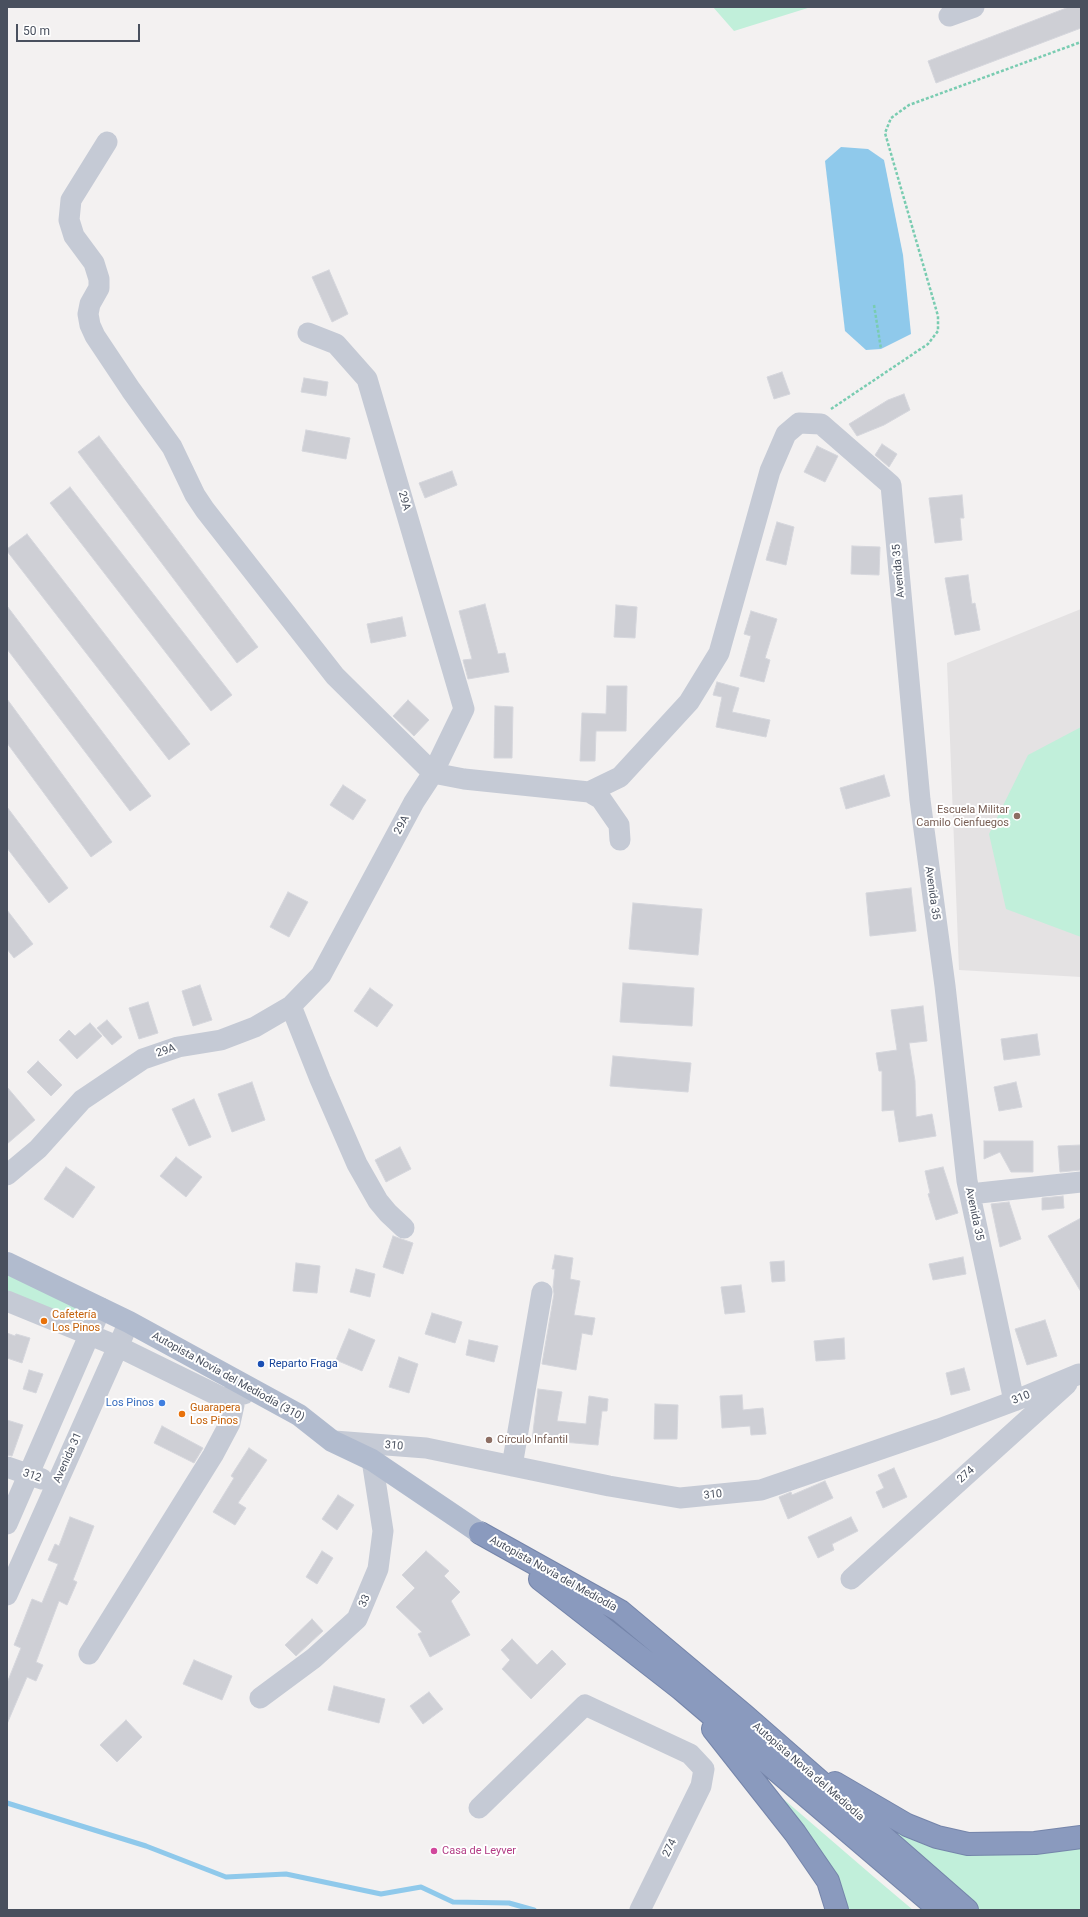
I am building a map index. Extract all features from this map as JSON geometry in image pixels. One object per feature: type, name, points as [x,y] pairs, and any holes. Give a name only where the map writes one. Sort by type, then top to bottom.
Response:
[{"type":"highway","name":"Autopista Novia del Mediodía","points":[[480,1533],[681,1689],[940,1910]]},
{"type":"highway","name":"Autopista Novia del Mediodía","points":[[480,1533],[620,1611],[744,1715],[790,1757],[967,1910]]},
{"type":"highway","points":[[681,1689],[795,1833],[828,1881],[837,1910]]},
{"type":"highway","points":[[790,1757],[907,1825],[937,1837],[968,1844],[1035,1843],[1081,1837]]},
{"type":"main road","name":"Autopista Novia del Mediodía (310)","points":[[7,1263],[129,1322],[299,1415],[332,1441],[372,1460],[480,1533]]},
{"type":"street","points":[[949,16],[974,7]]},
{"type":"street","points":[[107,142],[71,200],[69,220],[74,236],[94,264],[99,279],[99,288],[90,304],[88,314],[90,325],[95,336],[172,447],[198,500],[335,676],[433,773],[464,779],[589,792],[601,799],[619,825],[620,840]]},
{"type":"street","name":"29A","points":[[7,1175],[38,1149],[82,1100],[143,1059],[178,1047],[221,1040],[255,1027],[291,1006],[321,975],[414,802],[433,773],[464,709],[368,380],[336,344],[308,333]]},
{"type":"street","points":[[589,792],[620,778],[689,702],[719,653],[770,471],[786,434],[799,423],[809,423]]},
{"type":"street","name":"Avenida 35","points":[[809,423],[821,424],[891,485],[920,800],[945,986],[967,1181],[1014,1401]]},
{"type":"street","points":[[291,1006],[320,1079],[357,1164],[378,1201],[404,1228]]},
{"type":"street","points":[[970,1194],[1081,1182]]},
{"type":"street","points":[[512,1466],[542,1292]]},
{"type":"street","points":[[7,1300],[90,1334],[223,1398],[232,1395],[257,1392]]},
{"type":"street","points":[[7,1524],[101,1308]]},
{"type":"street","name":"Avenida 31","points":[[7,1595],[116,1346],[129,1322]]},
{"type":"street","name":"310","points":[[332,1441],[426,1448],[609,1486],[680,1498],[760,1490],[939,1429],[1014,1401],[1080,1373]]},
{"type":"street","name":"274","points":[[851,1578],[1080,1373]]},
{"type":"street","points":[[89,1654],[213,1455],[230,1423],[234,1405],[232,1395]]},
{"type":"street","name":"33","points":[[260,1698],[314,1658],[357,1619],[378,1569],[383,1531],[372,1460]]},
{"type":"street","name":"312","points":[[7,1467],[56,1484]]},
{"type":"street","name":"274","points":[[479,1808],[585,1705],[690,1754],[704,1769],[700,1786],[640,1910]]},
{"type":"path","points":[[809,423],[928,344],[938,331],[938,316],[885,133],[891,118],[909,105],[1081,42]]},
{"type":"path","points":[[874,305],[881,349]]},
{"type":"shaded area","name":"Escuela Militar Camilo Cienfuegos","points":[[1081,609],[1081,977],[959,970],[947,663]]},
{"type":"green space","points":[[713,7],[811,7],[734,31]]},
{"type":"green space","points":[[1081,727],[1081,937],[1006,909],[989,834],[1028,755]]},
{"type":"green space","points":[[7,1275],[86,1308],[88,1310],[86,1319],[81,1321],[7,1292]]},
{"type":"green space","points":[[773,1790],[874,1877],[913,1910],[846,1910]]},
{"type":"green space","points":[[876,1822],[924,1839],[1081,1846],[1081,1910],[978,1910]]},
{"type":"water","points":[[841,147],[868,149],[884,160],[903,255],[911,334],[881,349],[866,350],[845,331],[825,161]]},
{"type":"building","points":[[1069,7],[1081,7],[1081,28],[936,83],[928,61]]},
{"type":"building","points":[[329,270],[348,314],[332,322],[312,277]]},
{"type":"building","points":[[782,372],[790,394],[774,399],[767,377]]},
{"type":"building","points":[[304,378],[328,382],[326,396],[301,392]]},
{"type":"building","points":[[904,394],[910,410],[884,425],[857,436],[849,424],[888,400]]},
{"type":"building","points":[[306,430],[350,438],[346,459],[302,451]]},
{"type":"building","points":[[99,436],[258,647],[237,663],[78,452]]},
{"type":"building","points":[[882,444],[897,454],[889,467],[875,455]]},
{"type":"building","points":[[817,446],[838,456],[825,482],[804,472]]},
{"type":"building","points":[[452,471],[457,485],[425,498],[419,483]]},
{"type":"building","points":[[70,487],[232,695],[211,711],[50,503]]},
{"type":"building","points":[[962,495],[964,518],[960,518],[962,540],[935,543],[929,498]]},
{"type":"building","points":[[777,522],[794,527],[786,565],[766,560]]},
{"type":"building","points":[[27,534],[190,744],[169,760],[7,551],[7,549]]},
{"type":"building","points":[[852,546],[880,547],[879,575],[851,574]]},
{"type":"building","points":[[968,575],[972,604],[975,603],[980,630],[955,635],[945,578]]},
{"type":"building","points":[[485,604],[498,654],[505,653],[509,672],[468,679],[463,660],[472,659],[459,611]]},
{"type":"building","points":[[616,605],[637,607],[635,638],[614,637]]},
{"type":"building","points":[[7,606],[151,796],[130,811],[7,649]]},
{"type":"building","points":[[751,611],[777,619],[765,658],[770,660],[764,682],[740,676],[751,636],[744,634]]},
{"type":"building","points":[[402,617],[406,636],[371,643],[367,624]]},
{"type":"building","points":[[717,682],[739,688],[732,712],[770,720],[766,737],[716,727],[722,697],[713,695]]},
{"type":"building","points":[[607,686],[627,686],[626,731],[596,731],[595,761],[580,761],[582,713],[606,714]]},
{"type":"building","points":[[7,699],[112,842],[91,857],[7,743]]},
{"type":"building","points":[[408,700],[429,720],[414,736],[393,716]]},
{"type":"building","points":[[495,706],[513,707],[512,758],[494,758]]},
{"type":"building","points":[[884,775],[890,796],[846,809],[840,788]]},
{"type":"building","points":[[343,785],[366,800],[353,820],[330,805]]},
{"type":"building","points":[[7,807],[68,888],[49,903],[7,848]]},
{"type":"building","points":[[911,888],[916,931],[870,936],[866,893]]},
{"type":"building","points":[[288,892],[308,902],[289,937],[270,927]]},
{"type":"building","points":[[633,903],[702,909],[698,955],[629,949]]},
{"type":"building","points":[[7,910],[33,944],[14,958],[7,949]]},
{"type":"building","points":[[623,983],[694,988],[692,1026],[620,1022]]},
{"type":"building","points":[[200,985],[212,1020],[193,1026],[182,991]]},
{"type":"building","points":[[370,988],[393,1005],[377,1027],[354,1011]]},
{"type":"building","points":[[148,1002],[158,1033],[139,1039],[129,1008]]},
{"type":"building","points":[[923,1006],[927,1041],[909,1043],[915,1081],[916,1117],[932,1114],[936,1136],[899,1142],[894,1110],[882,1111],[882,1071],[879,1071],[876,1053],[897,1050],[891,1010]]},
{"type":"building","points":[[107,1020],[122,1037],[112,1045],[97,1028]]},
{"type":"building","points":[[90,1023],[102,1036],[77,1059],[59,1040],[69,1030],[75,1036]]},
{"type":"building","points":[[1037,1034],[1040,1055],[1004,1060],[1001,1039]]},
{"type":"building","points":[[613,1056],[691,1063],[688,1092],[610,1086]]},
{"type":"building","points":[[38,1061],[62,1085],[51,1096],[27,1072]]},
{"type":"building","points":[[252,1082],[265,1120],[232,1132],[218,1094]]},
{"type":"building","points":[[1016,1082],[1022,1107],[999,1111],[994,1087]]},
{"type":"building","points":[[7,1087],[35,1120],[7,1144]]},
{"type":"building","points":[[194,1099],[211,1137],[189,1146],[172,1109]]},
{"type":"building","points":[[984,1141],[1033,1141],[1033,1172],[1011,1172],[1000,1152],[984,1159]]},
{"type":"building","points":[[1081,1145],[1081,1170],[1060,1172],[1058,1146]]},
{"type":"building","points":[[400,1147],[411,1169],[386,1182],[375,1160]]},
{"type":"building","points":[[176,1157],[202,1177],[186,1197],[160,1176]]},
{"type":"building","points":[[66,1167],[95,1187],[73,1218],[44,1199]]},
{"type":"building","points":[[943,1167],[958,1213],[936,1220],[928,1194],[930,1193],[925,1171]]},
{"type":"building","points":[[1063,1196],[1064,1208],[1042,1210],[1042,1198]]},
{"type":"building","points":[[1009,1202],[1021,1239],[1000,1247],[991,1204]]},
{"type":"building","points":[[1081,1218],[1081,1292],[1048,1236]]},
{"type":"building","points":[[393,1236],[413,1243],[403,1274],[383,1267]]},
{"type":"building","points":[[555,1255],[573,1258],[570,1279],[580,1281],[574,1315],[595,1318],[592,1335],[582,1333],[576,1370],[542,1364],[554,1294],[553,1287],[555,1269],[552,1269]]},
{"type":"building","points":[[963,1257],[966,1274],[933,1280],[929,1264]]},
{"type":"building","points":[[784,1261],[785,1281],[772,1282],[770,1262]]},
{"type":"building","points":[[296,1263],[320,1266],[317,1293],[293,1291]]},
{"type":"building","points":[[356,1269],[375,1274],[370,1297],[350,1292]]},
{"type":"building","points":[[741,1285],[745,1312],[725,1314],[721,1287]]},
{"type":"building","points":[[432,1313],[462,1322],[455,1343],[425,1334]]},
{"type":"building","points":[[1045,1320],[1057,1356],[1027,1365],[1015,1329]]},
{"type":"building","points":[[349,1329],[375,1340],[362,1371],[336,1360]]},
{"type":"building","points":[[7,1333],[15,1336],[16,1334],[30,1338],[22,1363],[7,1358]]},
{"type":"building","points":[[844,1338],[845,1359],[816,1361],[814,1341]]},
{"type":"building","points":[[469,1340],[498,1346],[494,1362],[466,1355]]},
{"type":"building","points":[[399,1357],[418,1364],[409,1393],[389,1387]]},
{"type":"building","points":[[964,1368],[970,1390],[951,1395],[946,1373]]},
{"type":"building","points":[[29,1370],[43,1374],[36,1393],[23,1389]]},
{"type":"building","points":[[538,1389],[562,1392],[557,1421],[586,1424],[589,1396],[608,1399],[607,1411],[602,1411],[598,1445],[532,1441]]},
{"type":"building","points":[[742,1395],[743,1410],[763,1408],[766,1434],[751,1435],[750,1426],[722,1428],[720,1396]]},
{"type":"building","points":[[655,1404],[678,1405],[677,1439],[654,1439]]},
{"type":"building","points":[[7,1420],[23,1425],[12,1456],[7,1455]]},
{"type":"building","points":[[162,1426],[203,1448],[194,1463],[154,1443]]},
{"type":"building","points":[[249,1448],[267,1460],[238,1503],[246,1508],[235,1525],[213,1512],[234,1478],[231,1476]]},
{"type":"building","points":[[894,1468],[907,1497],[883,1508],[876,1492],[884,1488],[878,1475]]},
{"type":"building","points":[[825,1481],[833,1498],[788,1519],[779,1497],[791,1492],[792,1495]]},
{"type":"building","points":[[338,1495],[354,1505],[337,1530],[322,1519]]},
{"type":"building","points":[[70,1517],[94,1526],[73,1580],[77,1582],[67,1605],[59,1601],[36,1662],[43,1665],[36,1681],[27,1677],[7,1724],[7,1683],[21,1648],[14,1645],[32,1599],[42,1603],[58,1564],[48,1560],[55,1544],[59,1546]]},
{"type":"building","points":[[851,1517],[858,1531],[832,1544],[834,1550],[818,1558],[808,1537]]},
{"type":"building","points":[[322,1551],[333,1558],[317,1584],[306,1577]]},
{"type":"building","points":[[426,1551],[449,1571],[444,1576],[460,1592],[451,1601],[470,1635],[430,1657],[418,1634],[422,1632],[396,1607],[415,1588],[402,1575]]},
{"type":"building","points":[[312,1619],[323,1631],[296,1656],[285,1645]]},
{"type":"building","points":[[512,1639],[537,1665],[552,1650],[566,1664],[531,1699],[502,1669],[510,1660],[501,1650]]},
{"type":"building","points":[[194,1660],[232,1676],[222,1700],[183,1684]]},
{"type":"building","points":[[334,1686],[385,1699],[379,1723],[328,1710]]},
{"type":"building","points":[[429,1692],[443,1709],[423,1724],[410,1706]]},
{"type":"building","points":[[126,1720],[142,1737],[117,1762],[100,1745]]},
{"type":"waterway","points":[[7,1803],[146,1846],[226,1877],[286,1874],[381,1894],[421,1887],[453,1902],[509,1903],[534,1910]]},
{"type":"place","name":"Escuela Militar Camilo Cienfuegos","points":[[1017,816]]},
{"type":"place","name":"Cafetería Los Pinos","points":[[44,1321]]},
{"type":"place","name":"Reparto Fraga","points":[[261,1364]]},
{"type":"place","name":"Los Pinos","points":[[162,1403]]},
{"type":"place","name":"Guarapera Los Pinos","points":[[182,1414]]},
{"type":"place","name":"Círculo Infantil","points":[[489,1440]]},
{"type":"place","name":"Casa de Leyver","points":[[434,1851]]}]
